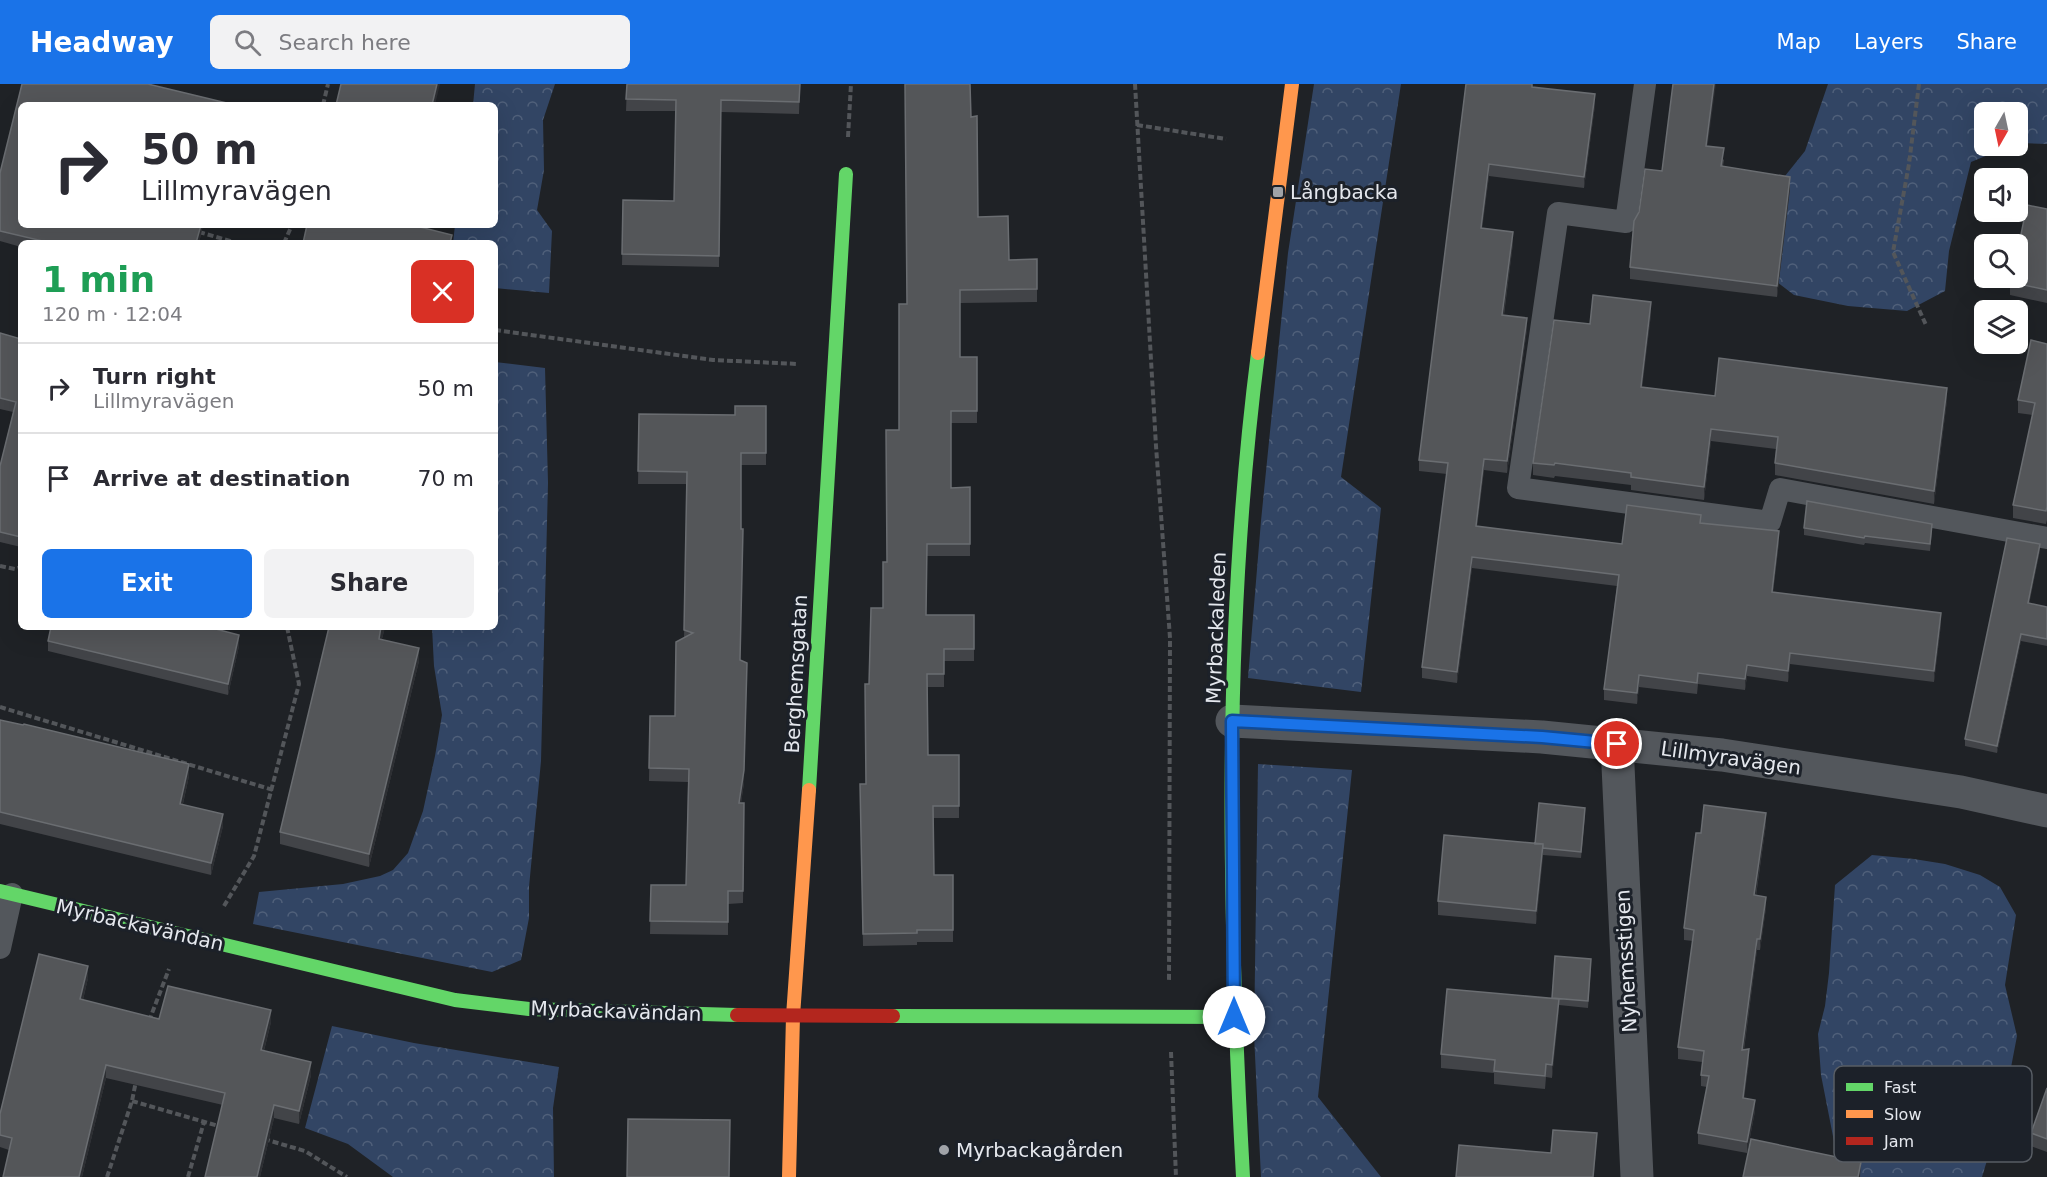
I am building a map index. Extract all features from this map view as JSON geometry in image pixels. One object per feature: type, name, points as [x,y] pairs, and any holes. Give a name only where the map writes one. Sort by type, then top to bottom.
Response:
[{"type":"street","name":"Myrbackaleden","points":[[1243,1177],[1234,1017],[1232,721],[1234,604],[1250,416],[1292,84]]},
{"type":"street","name":"Berghemsgatan","points":[[789,1177],[793,1016],[846,174]]},
{"type":"street","name":"Lillmyravägen","points":[[1232,721],[1542,737],[1722,755],[1950,790],[2047,811]]},
{"type":"street","name":"Nyhemsstigen","points":[[1617,744],[1636,1177]]},
{"type":"street","name":"Myrbackavändan","points":[[6,893],[455,1000],[529,1009],[793,1016],[1234,1017]]},
{"type":"lane","points":[[1645,84],[1626,222],[1558,213],[1518,488],[1770,522],[1780,489],[2047,538]]},
{"type":"lane","name":"Myrbackavändan","points":[[0,948],[6,893]]},
{"type":"path","points":[[324,102],[328,84]]},
{"type":"path","points":[[846,174],[851,84]]},
{"type":"path","points":[[1135,84],[1170,638],[1169,1016],[1176,1177]]},
{"type":"path","points":[[1919,84],[1909,164],[1893,252],[1926,325]]},
{"type":"path","points":[[1137,125],[1226,139]]},
{"type":"path","points":[[194,231],[226,240]]},
{"type":"path","points":[[498,330],[713,360],[835,366]]},
{"type":"path","points":[[0,566],[18,568]]},
{"type":"path","points":[[202,939],[254,856],[273,790],[299,684],[288,630]]},
{"type":"path","points":[[0,707],[273,790]]},
{"type":"path","points":[[145,1031],[183,935]]},
{"type":"path","points":[[107,1177],[132,1101],[136,1077]]},
{"type":"path","points":[[132,1101],[226,1128]]},
{"type":"path","points":[[188,1177],[204,1122]]},
{"type":"path","points":[[260,1138],[305,1151],[347,1177]]},
{"type":"green space","points":[[475,84],[555,84],[543,120],[544,170],[537,210],[552,231],[549,293],[498,288],[498,240],[453,240],[455,228],[498,228],[498,102],[473,102]]},
{"type":"green space","points":[[1314,84],[1401,84],[1341,477],[1381,508],[1361,692],[1248,678],[1288,253]]},
{"type":"green space","points":[[1828,84],[2047,84],[2047,144],[2028,143],[2028,102],[1974,102],[1974,156],[1986,156],[1971,162],[1949,251],[1945,291],[1907,311],[1848,306],[1794,295],[1764,272],[1769,196],[1805,151]]},
{"type":"green space","points":[[498,362],[545,368],[548,483],[541,761],[529,887],[529,918],[521,960],[492,972],[253,924],[259,892],[343,884],[380,876],[393,870],[408,853],[423,811],[442,715],[434,666],[432,630],[498,630]]},
{"type":"green space","points":[[1258,764],[1352,770],[1318,1097],[1381,1177],[1261,1177],[1254,1035]]},
{"type":"green space","points":[[1872,855],[1945,864],[1980,875],[2000,887],[2016,915],[2005,985],[2017,1036],[2011,1066],[1834,1066],[1834,1141],[1821,1075],[1818,1034],[1825,1006],[1829,973],[1835,885]]},
{"type":"green space","points":[[332,1026],[414,1043],[559,1067],[553,1108],[554,1177],[393,1177],[348,1144],[305,1128]]},
{"type":"green space","points":[[1838,1162],[1987,1162],[1982,1177],[1841,1177]]},
{"type":"building","points":[[22,84],[148,84],[223,102],[18,102],[18,228],[200,228],[197,240],[38,240],[0,231],[0,173]]},
{"type":"building","points":[[341,84],[437,84],[433,102],[337,102]]},
{"type":"building","points":[[627,84],[800,84],[799,102],[721,100],[719,256],[622,254],[623,200],[674,201],[676,100],[626,99]]},
{"type":"building","points":[[905,84],[970,84],[971,117],[977,116],[978,217],[1008,216],[1009,260],[1037,259],[1037,289],[960,290],[960,357],[977,357],[977,411],[951,411],[951,488],[970,487],[970,544],[927,544],[926,615],[974,615],[974,649],[944,649],[944,674],[927,674],[928,755],[959,755],[959,806],[933,806],[934,875],[953,875],[953,930],[863,934],[860,784],[866,784],[865,684],[869,684],[871,608],[883,608],[883,562],[887,562],[886,430],[899,430],[899,304],[907,304]]},
{"type":"building","points":[[1466,84],[1532,84],[1532,87],[1595,94],[1584,177],[1489,164],[1481,228],[1513,232],[1502,315],[1527,318],[1507,461],[1484,459],[1476,526],[1622,544],[1627,505],[1701,515],[1700,523],[1779,531],[1772,592],[1941,613],[1934,671],[1790,653],[1788,671],[1747,665],[1745,679],[1698,673],[1697,683],[1639,675],[1637,693],[1604,689],[1619,575],[1472,557],[1457,672],[1422,667],[1448,463],[1419,460]]},
{"type":"building","points":[[1673,84],[1714,84],[1706,146],[1724,148],[1721,166],[1790,177],[1777,286],[1630,267],[1634,221],[1639,212],[1645,169],[1662,171]]},
{"type":"building","points":[[2028,205],[2047,209],[2047,290],[2028,286],[2028,234],[2021,234],[2024,222],[2028,222]]},
{"type":"building","points":[[306,228],[424,228],[452,235],[451,240],[304,240]]},
{"type":"building","points":[[1593,295],[1651,302],[1641,387],[1715,396],[1719,358],[1947,388],[1934,491],[1775,463],[1778,437],[1711,429],[1704,487],[1631,477],[1631,473],[1555,463],[1554,465],[1533,463],[1554,320],[1590,324]]},
{"type":"building","points":[[0,333],[18,338],[18,536],[0,532],[0,466],[16,402],[0,398]]},
{"type":"building","points":[[2031,340],[2047,344],[2046,511],[2013,505],[2035,403],[2018,400]]},
{"type":"building","points":[[735,406],[766,406],[766,453],[741,453],[741,529],[743,529],[740,660],[747,663],[744,770],[739,803],[744,803],[743,891],[728,891],[728,922],[650,921],[651,885],[686,885],[689,769],[649,768],[650,716],[675,716],[676,642],[693,633],[684,630],[687,472],[638,471],[639,414],[735,415]]},
{"type":"building","points":[[1807,501],[1932,524],[1930,544],[1865,536],[1864,538],[1804,528]]},
{"type":"building","points":[[2007,538],[2040,544],[2028,603],[2047,607],[2047,639],[2021,634],[1997,746],[1965,739]]},
{"type":"building","points":[[50,630],[220,630],[239,635],[228,684],[48,641]]},
{"type":"building","points":[[328,630],[380,630],[379,639],[419,648],[369,854],[280,832]]},
{"type":"building","points":[[0,720],[189,764],[180,804],[223,814],[211,863],[0,812]]},
{"type":"building","points":[[1539,803],[1585,808],[1581,852],[1543,848],[1543,844],[1535,844]]},
{"type":"building","points":[[1704,805],[1766,813],[1754,895],[1766,897],[1760,939],[1757,939],[1742,1050],[1749,1049],[1743,1098],[1755,1100],[1747,1142],[1698,1133],[1709,1076],[1701,1075],[1704,1051],[1678,1047],[1694,930],[1684,928],[1696,833],[1701,833]]},
{"type":"building","points":[[1444,835],[1543,844],[1536,911],[1438,901]]},
{"type":"building","points":[[39,954],[88,966],[80,999],[159,1019],[168,986],[271,1010],[261,1050],[311,1062],[299,1111],[274,1105],[257,1177],[205,1177],[225,1093],[106,1065],[79,1177],[3,1177],[12,1138],[0,1135],[0,1114]]},
{"type":"building","points":[[1555,956],[1591,959],[1588,1001],[1552,998]]},
{"type":"building","points":[[1447,989],[1559,999],[1552,1065],[1546,1064],[1545,1076],[1494,1071],[1495,1060],[1441,1054]]},
{"type":"building","points":[[2047,1088],[2047,1139],[2032,1133]]},
{"type":"building","points":[[628,1119],[730,1120],[729,1177],[627,1177]]},
{"type":"building","points":[[1553,1130],[1597,1133],[1593,1177],[1456,1177],[1459,1145],[1551,1153]]},
{"type":"building","points":[[1751,1139],[1834,1156],[1834,1162],[1861,1162],[1858,1177],[1743,1177]]},
{"type":"traffic: fast","points":[[809,790],[846,174]]},
{"type":"traffic: fast","points":[[1243,1177],[1234,971],[1232,765],[1239,558],[1258,353]]},
{"type":"traffic: fast","points":[[0,891],[455,1000],[529,1009],[737,1015]]},
{"type":"traffic: fast","points":[[893,1016],[1234,1017]]},
{"type":"traffic: slow","points":[[1258,353],[1292,84]]},
{"type":"traffic: slow","points":[[789,1177],[793,1016],[809,790]]},
{"type":"traffic: jam","points":[[737,1015],[893,1016]]},
{"type":"place","name":"Långbacka","points":[[1278,192]]},
{"type":"place","name":"Myrbackagården","points":[[944,1150]]},
{"type":"route","points":[[1234,1017],[1232,721],[1542,737],[1617,744]]}]
